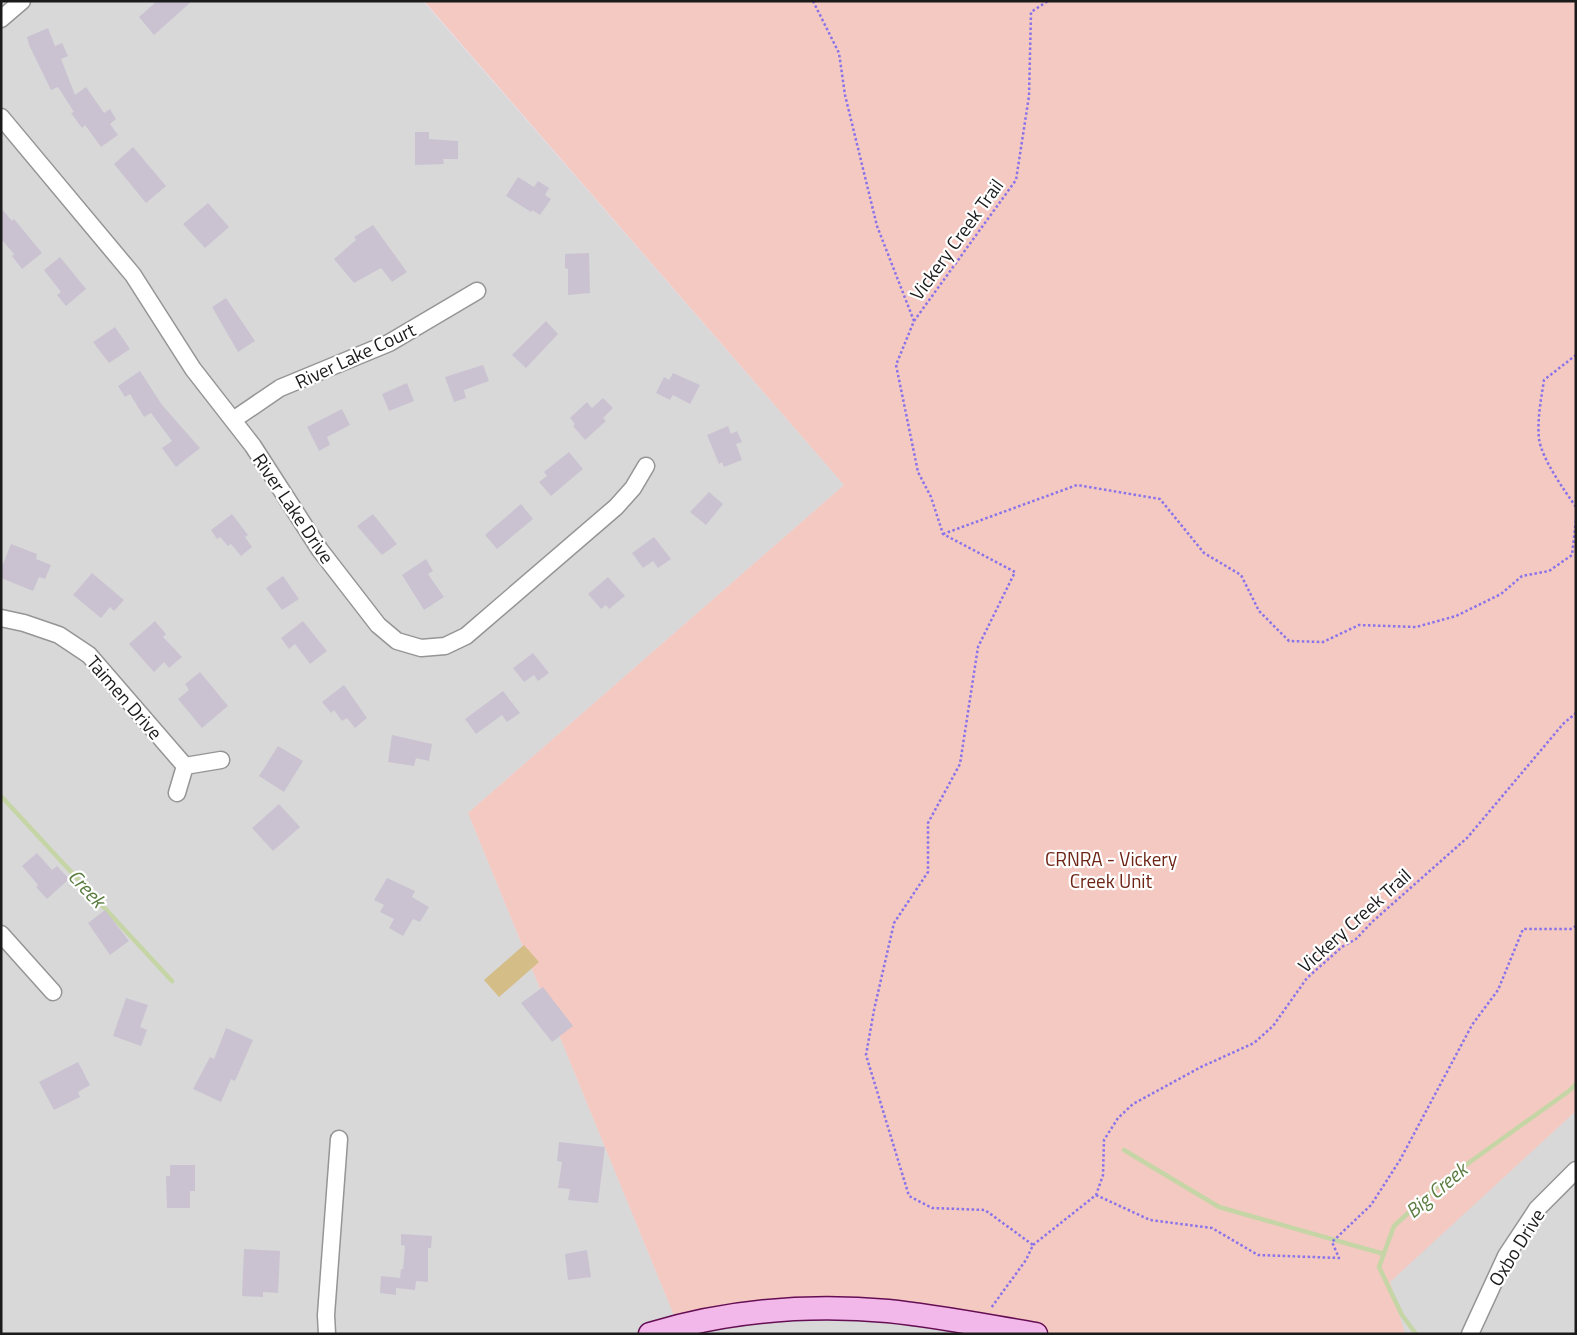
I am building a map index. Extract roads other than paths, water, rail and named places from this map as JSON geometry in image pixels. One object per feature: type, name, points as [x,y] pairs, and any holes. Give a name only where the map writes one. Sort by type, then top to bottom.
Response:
[{"type":"street","points":[[1,19],[22,1]]},
{"type":"street","name":"River Lake Drive","points":[[1,117],[132,275],[193,369],[253,446],[320,550],[378,625],[397,641],[421,648],[445,646],[466,636],[616,507],[633,488],[646,466]]},
{"type":"street","name":"River Lake Court","points":[[233,420],[280,388],[389,343],[477,291]]},
{"type":"street","name":"Taimen Drive","points":[[1,618],[36,626],[60,635],[89,655],[185,766]]},
{"type":"street","points":[[177,793],[185,766],[220,760]]},
{"type":"street","points":[[1,934],[53,992]]},
{"type":"street","points":[[327,1334],[326,1315],[339,1139]]},
{"type":"street","name":"Oxbo Drive","points":[[1470,1331],[1506,1256],[1537,1209],[1576,1170]]},
{"type":"street","points":[[650,1334],[739,1314],[814,1308],[889,1311],[979,1330],[1036,1334]]},
{"type":"waterway","name":"Creek","points":[[1,796],[172,981]]},
{"type":"waterway","name":"Big Creek","points":[[1416,1334],[1402,1315],[1379,1267],[1394,1226],[1442,1182],[1569,1091],[1576,1084]]},
{"type":"waterway","points":[[1124,1150],[1219,1207],[1384,1254]]},
{"type":"park label","name":"CRNRA - Vickery Creek Unit","points":[[1111,869]]}]
